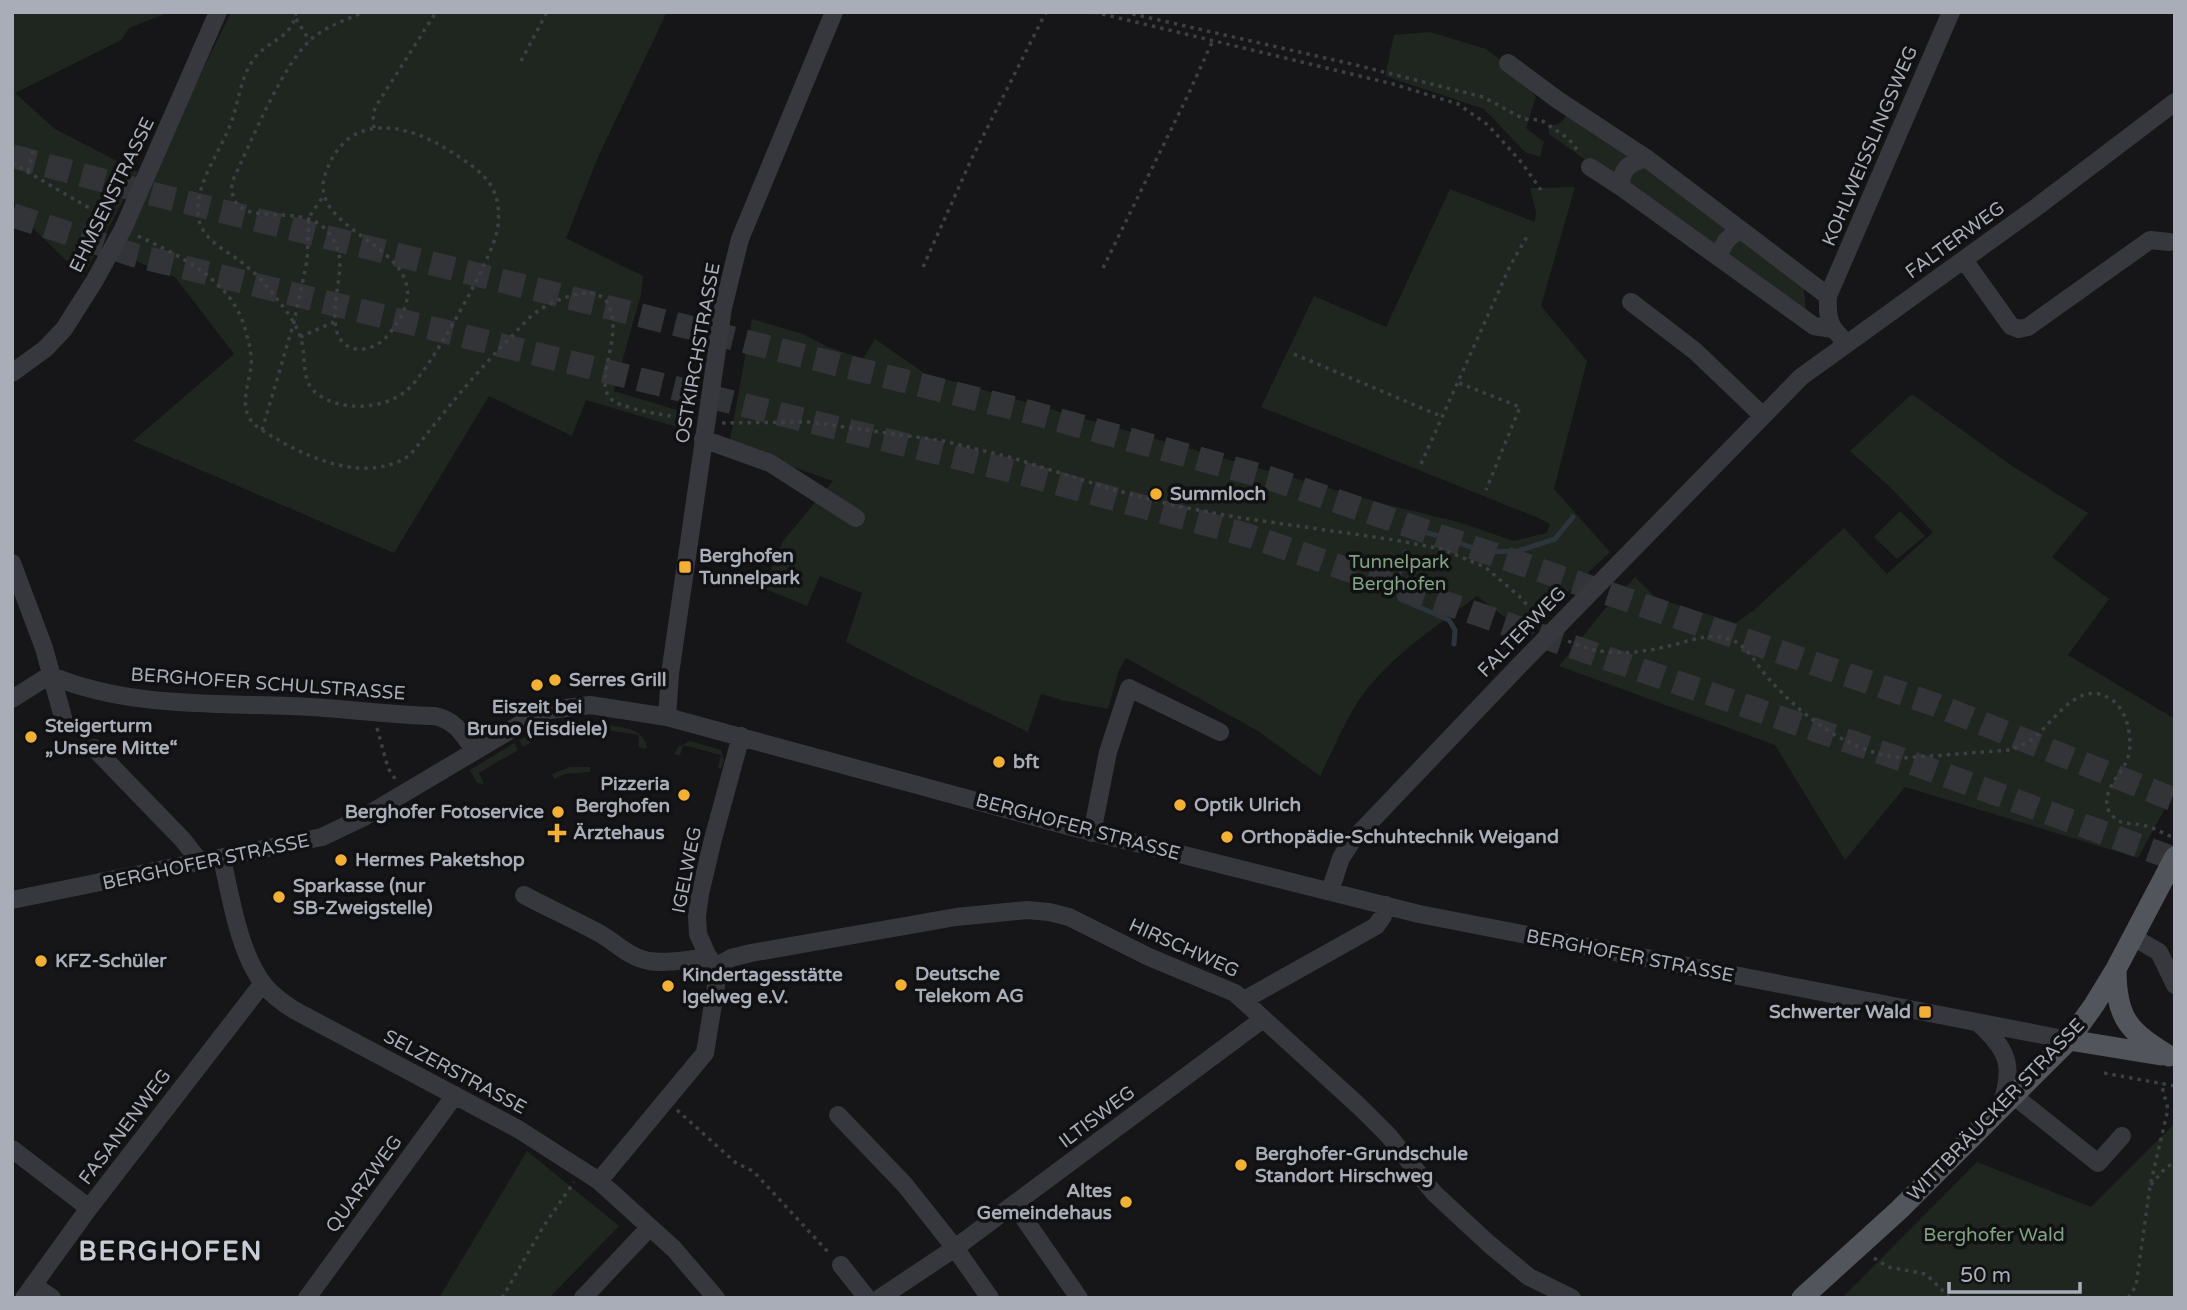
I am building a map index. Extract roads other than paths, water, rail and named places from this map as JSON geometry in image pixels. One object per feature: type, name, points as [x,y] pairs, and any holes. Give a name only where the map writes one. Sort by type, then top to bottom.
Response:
[{"type":"main road","name":"WITTBRÄUCKER STRASSE","points":[[1802,1298],[1899,1210],[2070,1040],[2116,969],[2175,856]]},
{"type":"main road","points":[[2116,969],[2120,1011],[2134,1032],[2172,1057]]},
{"type":"main road","name":"BERGHOFER STRASSE","points":[[2070,1040],[2172,1057]]},
{"type":"street","name":"EHMSENSTRASSE","points":[[12,373],[46,349],[64,329],[95,280],[123,229],[218,12]]},
{"type":"street","name":"OSTKIRCHSTRASSE","points":[[667,717],[670,674],[723,308],[740,240],[834,12]]},
{"type":"street","name":"KOHLWEISSLINGSWEG","points":[[1828,296],[1951,12]]},
{"type":"street","points":[[1508,63],[1558,100],[1646,158],[1828,296],[1832,329],[1847,343]]},
{"type":"street","name":"FALTERWEG","points":[[1329,891],[1341,858],[1352,841],[1551,632],[1801,377],[1964,260],[2175,102]]},
{"type":"street","points":[[1621,187],[1621,175],[1631,162],[1646,158]]},
{"type":"street","points":[[1590,167],[1814,326],[1832,329]]},
{"type":"street","points":[[1718,256],[1726,241],[1739,229]]},
{"type":"street","points":[[1964,260],[2011,326],[2019,329],[2028,327],[2150,240],[2169,242]]},
{"type":"street","points":[[1631,302],[1695,351],[1763,415]]},
{"type":"street","points":[[704,439],[770,463],[856,518]]},
{"type":"street","points":[[12,563],[44,648],[64,721]]},
{"type":"street","points":[[12,699],[50,675]]},
{"type":"street","name":"BERGHOFER SCHULSTRASSE","points":[[50,675],[76,686],[121,695],[194,703],[292,706],[442,717],[454,724],[474,750]]},
{"type":"street","points":[[1092,833],[1108,752],[1129,688],[1220,732]]},
{"type":"street","name":"BERGHOFER STRASSE","points":[[12,900],[322,838],[364,817],[529,719],[564,707],[590,705],[667,717],[1092,833],[1506,933],[2070,1040]]},
{"type":"street","name":"IGELWEG","points":[[599,1181],[705,1053],[716,986],[711,962],[698,934],[697,916],[700,894],[741,736]]},
{"type":"street","points":[[94,748],[183,840],[201,863]]},
{"type":"street","name":"SELZERSTRASSE","points":[[222,859],[241,934],[263,983],[276,998],[518,1129],[581,1172],[599,1181],[674,1250],[716,1298]]},
{"type":"street","name":"HIRSCHWEG","points":[[524,895],[594,930],[616,947],[649,961],[711,962],[956,918],[1027,910],[1069,917],[1149,957],[1235,993],[1360,1107],[1389,1136],[1434,1193],[1489,1244],[1529,1277],[1572,1298]]},
{"type":"street","points":[[1244,1000],[1376,926],[1386,905]]},
{"type":"street","points":[[2133,937],[2159,952],[2175,985]]},
{"type":"street","name":"FASANENWEG","points":[[28,1291],[263,983]]},
{"type":"street","name":"ILTISWEG","points":[[880,1298],[955,1248],[1263,1019]]},
{"type":"street","points":[[1978,1022],[2003,1048],[2008,1086],[2007,1103],[2098,1163],[2122,1136]]},
{"type":"street","name":"QUARZWEG","points":[[307,1298],[455,1095]]},
{"type":"street","points":[[838,1115],[905,1185],[990,1298]]},
{"type":"street","points":[[12,1149],[89,1208]]},
{"type":"street","points":[[1014,1204],[1079,1298]]},
{"type":"street","points":[[583,1298],[650,1227]]},
{"type":"street","points":[[841,1265],[867,1298]]},
{"type":"street","points":[[28,1291],[52,1298]]},
{"type":"waterway","points":[[1410,532],[1416,530],[1443,537],[1484,552],[1518,551],[1555,539],[1573,517]]},
{"type":"waterway","points":[[1405,552],[1397,583],[1400,599],[1449,620],[1455,630],[1454,644]]},
{"type":"tunnel","points":[[12,156],[153,194],[1033,413],[1269,478],[1936,705],[2175,800]]},
{"type":"tunnel","points":[[12,215],[134,255],[1016,472],[1250,536],[1912,763],[2175,859]]},
{"type":"place","name":"Summloch","points":[[1156,494]]},
{"type":"place","name":"Berghofen Tunnelpark","points":[[685,567]]},
{"type":"place","name":"Serres Grill","points":[[555,680]]},
{"type":"place","name":"Eiszeit bei Bruno (Eisdiele)","points":[[537,685]]},
{"type":"place","name":"Steigerturm „Unsere Mitte“","points":[[31,737]]},
{"type":"place","name":"bft","points":[[999,762]]},
{"type":"place","name":"Pizzeria Berghofen","points":[[684,795]]},
{"type":"place","name":"Optik Ulrich","points":[[1180,805]]},
{"type":"place","name":"Berghofer Fotoservice","points":[[558,812]]},
{"type":"place","name":"Ärztehaus","points":[[557,833]]},
{"type":"place","name":"Orthopädie-Schuhtechnik Weigand","points":[[1227,837]]},
{"type":"place","name":"Hermes Paketshop","points":[[341,860]]},
{"type":"place","name":"Sparkasse (nur SB-Zweigstelle)","points":[[279,897]]},
{"type":"place","name":"KFZ-Schüler","points":[[41,961]]},
{"type":"place","name":"Deutsche Telekom AG","points":[[901,985]]},
{"type":"place","name":"Kindertagesstätte Igelweg e.V.","points":[[668,986]]},
{"type":"place","name":"Schwerter Wald","points":[[1925,1012]]},
{"type":"place","name":"Berghofer-Grundschule Standort Hirschweg","points":[[1241,1165]]},
{"type":"place","name":"Altes Gemeindehaus","points":[[1126,1202]]},
{"type":"district","name":"BERGHOFEN","points":[[171,1251]]},
{"type":"park label","name":"Tunnelpark Berghofen","points":[[1399,573]]},
{"type":"park label","name":"Berghofer Wald","points":[[1994,1235]]}]
